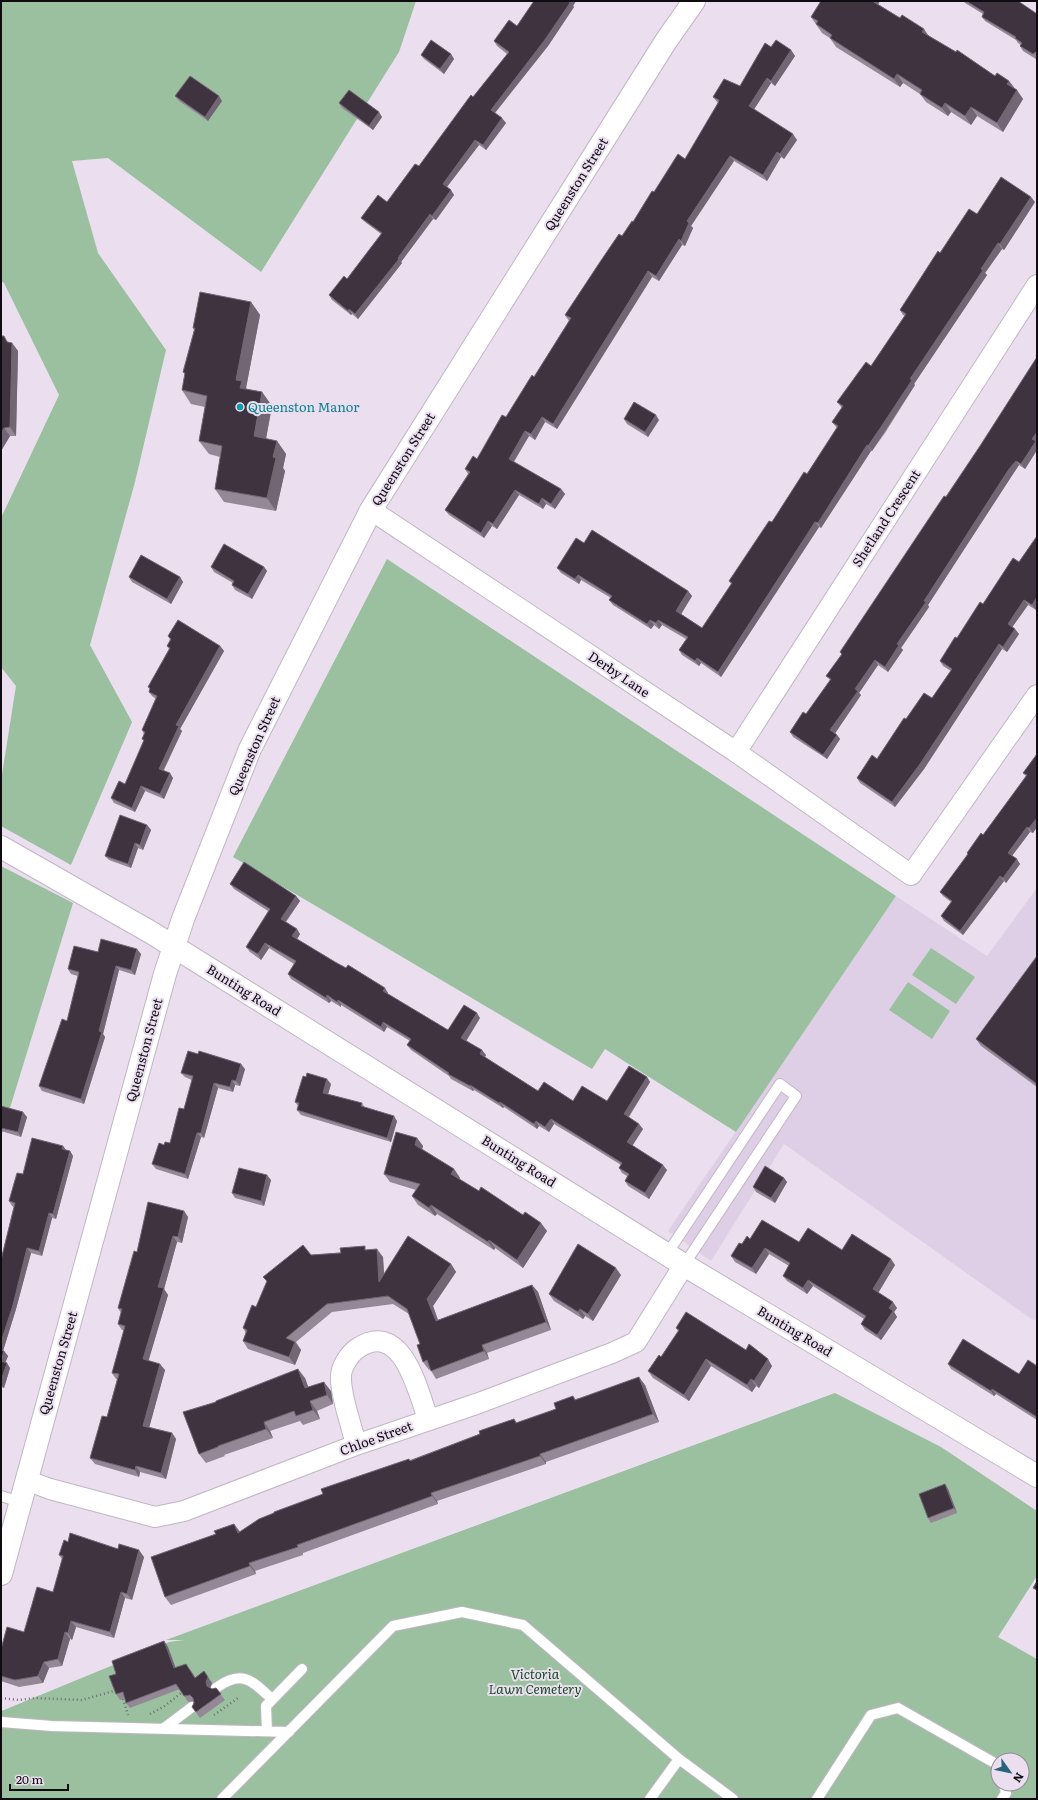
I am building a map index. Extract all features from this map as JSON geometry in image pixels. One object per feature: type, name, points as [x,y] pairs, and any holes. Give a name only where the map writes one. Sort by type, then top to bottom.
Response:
[{"type":"main road","points":[[666,41],[686,1]]},
{"type":"main road","name":"Queenston Street","points":[[1,1574],[10,1499],[26,1480],[174,946],[250,749],[371,510],[666,41],[694,1]]},
{"type":"main road","name":"Bunting Road","points":[[1,847],[174,946],[675,1259],[1037,1476]]},
{"type":"street","name":"Shetland Crescent","points":[[736,752],[1037,285]]},
{"type":"street","name":"Derby Lane","points":[[371,510],[736,752],[911,874],[1037,695]]},
{"type":"street","name":"Chloe Street","points":[[26,1480],[50,1489],[155,1517],[184,1511],[356,1445],[428,1419],[479,1403],[612,1353],[636,1342],[675,1259]]},
{"type":"street","points":[[356,1445],[341,1378],[347,1359],[357,1349],[368,1343],[383,1342],[396,1349],[401,1354],[409,1365],[428,1419]]},
{"type":"lane","points":[[780,1084],[796,1096],[675,1259],[780,1084]]},
{"type":"lane","points":[[222,1799],[392,1626],[462,1612],[523,1625],[679,1759],[733,1799]]},
{"type":"lane","points":[[266,1731],[266,1706],[302,1669]]},
{"type":"lane","points":[[216,1688],[228,1680],[241,1678],[253,1682],[272,1699]]},
{"type":"lane","points":[[163,1729],[192,1707]]},
{"type":"lane","points":[[817,1799],[871,1715],[898,1708],[990,1760]]},
{"type":"lane","points":[[1,1722],[52,1726],[289,1732]]},
{"type":"lane","points":[[650,1799],[679,1759]]},
{"type":"path","points":[[1,1698],[19,1700],[36,1698],[82,1700],[116,1690]]},
{"type":"path","points":[[144,1715],[163,1707],[185,1691]]},
{"type":"path","points":[[207,1719],[238,1698]]},
{"type":"path","points":[[123,1699],[129,1716],[133,1716]]},
{"type":"shaded area","points":[[1037,888],[1037,1319],[1033,1320],[784,1144],[711,1261],[668,1231],[896,896],[987,956]]},
{"type":"green space","points":[[1,1],[416,1],[399,52],[261,272],[108,158],[72,161],[98,253],[166,350],[135,482],[90,645],[132,722],[71,865],[1,826],[1,781],[16,686],[1,667],[1,518],[59,395],[4,283],[1,281]]},
{"type":"green space","points":[[387,559],[896,896],[736,1132],[605,1049],[592,1069],[233,857]]},
{"type":"green space","points":[[1,866],[73,903],[1,1137]]},
{"type":"green space","points":[[931,948],[975,977],[956,1004],[912,975]]},
{"type":"green space","points":[[908,982],[950,1011],[932,1039],[889,1010]]},
{"type":"green space","name":"Victoria Lawn Cemetery","points":[[835,1393],[941,1447],[1037,1511],[1037,1576],[998,1637],[1037,1659],[1037,1799],[1,1799],[1,1711],[169,1642],[184,1640],[166,1640]]},
{"type":"building","points":[[534,1],[569,1],[570,3],[544,41],[491,110],[502,118],[483,145],[475,140],[443,184],[451,190],[432,216],[430,214],[398,258],[399,259],[355,314],[349,309],[348,311],[329,295],[344,276],[347,279],[382,233],[361,218],[378,195],[387,202],[415,164],[419,166],[471,95],[473,97],[509,52],[494,41],[509,20],[517,26]]},
{"type":"building","points":[[821,1],[872,1],[900,18],[902,15],[924,29],[922,32],[956,52],[957,50],[995,76],[997,73],[1009,81],[1007,84],[1017,90],[997,123],[971,107],[965,116],[945,103],[942,108],[920,94],[922,90],[897,74],[894,79],[830,38],[832,35],[816,24],[818,21],[811,17]]},
{"type":"building","points":[[966,1],[1018,1],[1037,14],[1037,51],[1033,54],[1020,46],[1022,43],[1015,38],[1016,37],[982,17],[984,12]]},
{"type":"building","points":[[431,40],[451,54],[440,69],[421,55]]},
{"type":"building","points":[[776,40],[791,50],[771,81],[767,78],[749,106],[793,134],[780,154],[777,152],[763,175],[730,156],[687,221],[689,223],[681,241],[679,239],[656,276],[648,271],[553,424],[542,417],[531,434],[525,431],[509,459],[561,489],[551,504],[542,498],[539,504],[515,490],[493,524],[488,521],[481,533],[445,510],[470,472],[465,469],[473,456],[477,459],[502,415],[506,417],[532,375],[534,377],[571,318],[565,315],[619,234],[622,236],[632,221],[633,222],[652,191],[654,192],[678,154],[685,159],[718,103],[719,100],[713,97],[724,79],[740,86],[765,43],[771,47]]},
{"type":"building","points":[[190,76],[219,96],[205,117],[175,96]]},
{"type":"building","points":[[349,90],[379,112],[369,126],[339,103]]},
{"type":"building","points":[[1001,177],[1031,197],[1000,244],[998,243],[981,269],[983,270],[910,379],[912,380],[868,446],[867,445],[818,523],[815,522],[718,672],[697,658],[695,661],[679,650],[688,637],[658,620],[656,623],[650,620],[647,624],[609,600],[612,596],[578,575],[575,579],[557,568],[576,538],[584,543],[592,530],[688,591],[676,611],[702,628],[732,583],[729,581],[769,521],[772,522],[804,472],[807,474],[838,426],[832,422],[843,406],[837,402],[866,362],[871,366],[906,314],[900,310],[938,251],[940,253],[969,209],[977,214]]},
{"type":"building","name":"Queenston Manor","points":[[200,292],[251,302],[236,380],[242,381],[240,388],[262,392],[254,436],[277,441],[273,457],[276,458],[267,498],[215,489],[222,446],[199,441],[207,396],[182,390],[185,373],[183,372],[195,328],[193,328]]},
{"type":"building","points":[[1,336],[4,336],[7,342],[12,343],[10,427],[4,428],[1,433]]},
{"type":"building","points":[[1037,357],[1037,432],[1032,439],[1036,441],[1021,464],[1016,461],[1009,469],[924,601],[926,602],[897,644],[899,645],[885,667],[875,660],[855,689],[858,691],[830,730],[837,735],[823,755],[790,732],[803,712],[806,714],[831,679],[826,676],[842,654],[840,652],[944,496],[946,497]]},
{"type":"building","points":[[634,402],[656,415],[645,432],[624,419]]},
{"type":"building","points":[[1037,536],[1037,597],[1032,605],[1024,600],[1008,624],[1015,629],[1003,647],[999,644],[920,764],[892,802],[857,778],[872,755],[877,759],[904,718],[906,719],[924,693],[932,698],[952,669],[940,661],[955,637],[957,638],[980,602],[983,604],[1013,558],[1019,562]]},
{"type":"building","points":[[224,544],[264,567],[248,594],[232,585],[234,581],[211,567]]},
{"type":"building","points":[[141,555],[180,577],[167,599],[129,577]]},
{"type":"building","points":[[178,620],[220,646],[176,725],[179,726],[159,769],[170,773],[160,794],[141,786],[132,808],[111,798],[119,781],[125,784],[144,740],[142,739],[145,732],[142,730],[157,696],[149,692],[150,688],[148,687],[170,648],[167,646],[171,639],[168,636]]},
{"type":"building","points":[[1037,754],[1037,818],[1029,828],[1027,827],[1008,853],[1017,859],[1003,878],[1000,876],[960,931],[941,916],[952,901],[940,892],[968,854],[967,853],[981,833],[983,835],[1027,775],[1023,773]]},
{"type":"building","points":[[120,815],[147,825],[140,845],[135,843],[128,864],[105,856]]},
{"type":"building","points":[[244,862],[296,896],[281,919],[297,929],[292,936],[346,968],[348,965],[385,988],[383,991],[448,1030],[464,1005],[477,1013],[461,1038],[482,1050],[480,1054],[538,1091],[544,1082],[573,1101],[582,1086],[607,1101],[629,1066],[647,1077],[624,1114],[639,1124],[627,1142],[663,1165],[645,1193],[625,1181],[629,1174],[619,1168],[622,1163],[551,1119],[545,1127],[536,1121],[534,1124],[500,1102],[499,1103],[470,1085],[448,1074],[449,1073],[407,1045],[411,1039],[383,1022],[381,1027],[338,1000],[337,1002],[327,995],[326,998],[288,974],[296,961],[265,943],[258,954],[246,947],[270,909],[230,884]]},
{"type":"building","points":[[101,939],[137,949],[131,970],[116,966],[99,1031],[102,1032],[81,1099],[39,1086],[62,1019],[67,1021],[79,972],[68,969],[74,946],[98,952]]},
{"type":"building","points":[[1037,956],[1037,1084],[976,1039]]},
{"type":"building","points":[[188,1051],[198,1054],[199,1051],[241,1064],[236,1081],[232,1080],[230,1087],[214,1083],[201,1133],[197,1133],[185,1174],[152,1164],[159,1143],[164,1145],[165,1142],[170,1143],[179,1108],[184,1109],[193,1076],[181,1073]]},
{"type":"building","points":[[307,1073],[327,1079],[323,1093],[362,1103],[361,1106],[394,1116],[387,1138],[297,1110],[299,1103],[295,1102],[303,1076],[306,1077]]},
{"type":"building","points":[[1,1106],[23,1112],[18,1132],[1,1128]]},
{"type":"building","points":[[396,1132],[417,1138],[415,1145],[454,1169],[451,1174],[479,1191],[481,1187],[523,1215],[525,1212],[541,1223],[517,1260],[489,1240],[488,1242],[431,1205],[429,1208],[412,1196],[420,1184],[384,1174]]},
{"type":"building","points":[[32,1138],[63,1146],[62,1149],[70,1151],[53,1214],[49,1213],[39,1251],[27,1248],[13,1305],[1,1342],[1,1260],[15,1203],[9,1201],[17,1173],[23,1174]]},
{"type":"building","points":[[765,1166],[784,1178],[771,1198],[753,1187]]},
{"type":"building","points":[[239,1168],[267,1175],[261,1201],[232,1193]]},
{"type":"building","points":[[148,1202],[184,1211],[178,1237],[173,1236],[158,1287],[164,1288],[143,1359],[160,1364],[143,1426],[172,1433],[161,1473],[136,1466],[135,1470],[90,1458],[102,1416],[107,1417],[119,1374],[112,1373],[125,1326],[118,1324],[122,1309],[118,1308],[134,1251],[137,1252]]},
{"type":"building","points":[[762,1220],[799,1242],[808,1228],[842,1250],[852,1234],[891,1259],[873,1289],[893,1302],[889,1308],[893,1311],[877,1335],[861,1324],[866,1316],[808,1280],[803,1288],[783,1276],[790,1263],[765,1248],[752,1268],[731,1256],[739,1243],[742,1244],[747,1236],[750,1239]]},
{"type":"building","points":[[408,1236],[451,1264],[427,1299],[436,1321],[532,1285],[546,1322],[482,1345],[484,1351],[431,1371],[427,1360],[423,1362],[417,1345],[420,1344],[407,1309],[388,1296],[327,1304],[286,1338],[295,1342],[289,1357],[243,1341],[247,1330],[243,1328],[252,1305],[256,1307],[267,1281],[263,1277],[303,1245],[311,1255],[341,1253],[340,1248],[365,1246],[365,1250],[377,1249],[379,1282]]},
{"type":"building","points":[[578,1244],[616,1268],[588,1314],[580,1309],[578,1312],[549,1294]]},
{"type":"building","points":[[686,1312],[746,1350],[749,1344],[768,1359],[754,1381],[751,1379],[747,1385],[706,1359],[684,1395],[648,1371],[659,1355],[661,1357],[679,1330],[676,1328]]},
{"type":"building","points":[[963,1339],[1019,1374],[1028,1360],[1037,1366],[1037,1417],[948,1364]]},
{"type":"building","points":[[1,1350],[4,1351],[1,1361]]},
{"type":"building","points":[[1,1361],[7,1363],[1,1381]]},
{"type":"building","points":[[298,1369],[305,1388],[324,1382],[327,1395],[310,1401],[313,1410],[296,1416],[294,1411],[264,1422],[266,1429],[199,1454],[183,1412],[216,1402]]},
{"type":"building","points":[[639,1377],[653,1414],[540,1454],[540,1456],[431,1493],[432,1496],[297,1545],[298,1547],[249,1563],[250,1566],[165,1597],[151,1557],[216,1534],[214,1531],[234,1524],[238,1533],[259,1519],[274,1512],[323,1494],[321,1489],[409,1459],[410,1461],[480,1434],[479,1431],[514,1419],[516,1423],[556,1409],[554,1403],[573,1396],[575,1400]]},
{"type":"building","points":[[945,1484],[954,1508],[928,1518],[919,1494]]},
{"type":"building","points":[[70,1533],[118,1549],[119,1544],[139,1550],[127,1594],[121,1592],[110,1632],[71,1621],[68,1633],[65,1632],[58,1659],[44,1662],[38,1676],[15,1680],[1,1676],[1,1649],[7,1627],[24,1632],[37,1587],[53,1592],[63,1556],[59,1555],[64,1540],[68,1542]]},
{"type":"building","points":[[1037,1581],[1037,1590],[1033,1588]]},
{"type":"building","points":[[164,1641],[174,1668],[186,1664],[195,1678],[204,1671],[208,1677],[206,1682],[207,1686],[212,1689],[216,1688],[221,1694],[196,1712],[192,1707],[194,1703],[193,1698],[190,1695],[184,1696],[176,1684],[126,1703],[123,1692],[116,1694],[109,1676],[116,1674],[112,1661]]},
{"type":"place","name":"Queenston Manor","points":[[240,407]]}]
